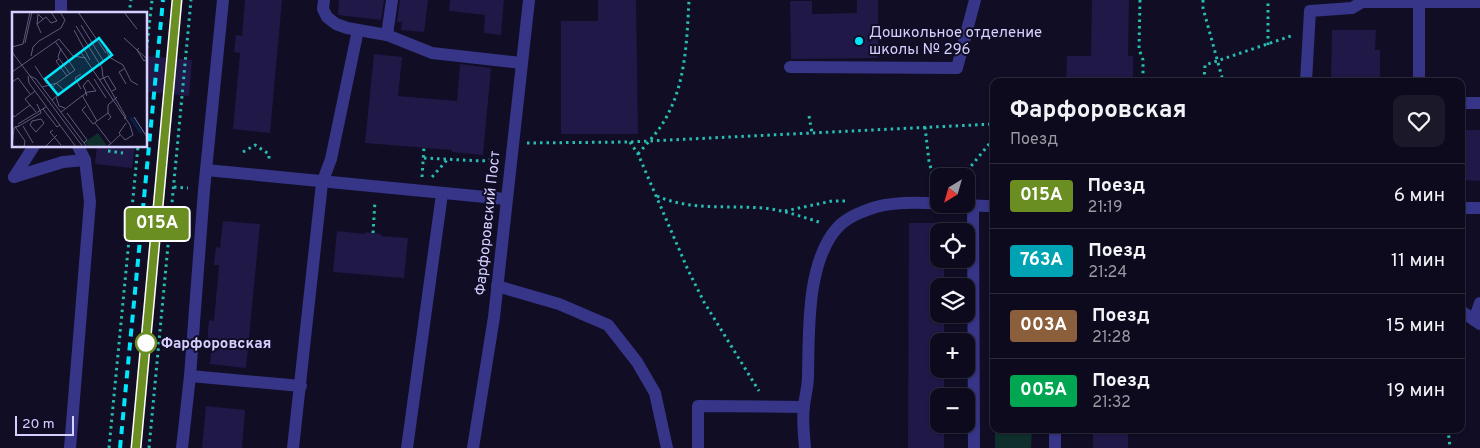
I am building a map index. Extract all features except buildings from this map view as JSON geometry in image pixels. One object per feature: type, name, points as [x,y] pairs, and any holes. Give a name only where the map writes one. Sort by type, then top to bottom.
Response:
[{"type":"street","points":[[182,448],[223,0]]},
{"type":"street","points":[[324,0],[323,9],[327,17],[336,24],[347,28],[387,34],[432,53],[522,63]]},
{"type":"street","points":[[387,34],[392,0]]},
{"type":"street","name":"Фарфоровский Пост","points":[[473,448],[497,286],[529,0]]},
{"type":"street","points":[[790,66],[957,68],[975,0]]},
{"type":"street","points":[[1306,78],[1310,11],[1352,8],[1362,2],[1480,2]]},
{"type":"street","points":[[1419,2],[1419,78]]},
{"type":"street","points":[[293,448],[322,183],[331,159],[358,30]]},
{"type":"street","points":[[1465,103],[1480,103]]},
{"type":"street","points":[[33,148],[14,177],[63,162],[85,160]]},
{"type":"street","points":[[70,448],[90,202],[85,160],[79,148]]},
{"type":"street","points":[[206,170],[322,183],[506,199]]},
{"type":"street","points":[[407,448],[442,194]]},
{"type":"street","points":[[805,448],[804,407],[808,388],[810,315],[812,294],[823,253],[837,228],[849,218],[863,211],[878,206],[900,203],[930,204]]},
{"type":"street","points":[[975,206],[990,206]]},
{"type":"street","points":[[1465,208],[1480,208]]},
{"type":"street","points":[[973,213],[974,448]]},
{"type":"street","points":[[497,286],[559,304],[608,325],[637,362],[655,393],[667,448]]},
{"type":"street","points":[[1465,314],[1477,322],[1480,303]]},
{"type":"street","points":[[190,376],[301,386]]},
{"type":"street","points":[[698,448],[698,406],[804,407]]},
{"type":"street","points":[[1055,433],[1055,448]]},
{"type":"path","points":[[148,37],[152,0]]},
{"type":"path","points":[[149,448],[191,0]]},
{"type":"path","points":[[638,154],[650,141],[668,114],[676,96],[682,73],[689,0]]},
{"type":"path","points":[[1140,0],[1139,49],[1143,60],[1143,78]]},
{"type":"path","points":[[1203,0],[1203,8],[1223,78]]},
{"type":"path","points":[[1268,0],[1268,45]]},
{"type":"path","points":[[1204,78],[1205,65],[1309,30]]},
{"type":"path","points":[[809,116],[812,133]]},
{"type":"path","points":[[512,143],[629,142],[990,124]]},
{"type":"path","points":[[926,127],[931,168]]},
{"type":"path","points":[[629,142],[638,154],[704,302],[768,406]]},
{"type":"path","points":[[970,168],[990,143]]},
{"type":"path","points":[[243,152],[255,145]]},
{"type":"path","points":[[420,191],[424,147]]},
{"type":"path","points":[[109,448],[135,154],[137,148]]},
{"type":"path","points":[[108,152],[122,153]]},
{"type":"path","points":[[424,158],[482,161],[511,157]]},
{"type":"path","points":[[174,187],[180,187]]},
{"type":"path","points":[[373,233],[377,187]]},
{"type":"path","points":[[656,196],[681,204],[700,207],[746,207],[782,211],[837,228]]},
{"type":"path","points":[[782,211],[832,201],[848,201],[863,211]]},
{"type":"path","points":[[1448,433],[1450,448]]},
{"type":"green space","points":[[995,433],[1032,433],[1031,448],[995,448]]},
{"type":"railway","points":[[120,448],[163,0]]},
{"type":"railway","points":[[136,448],[177,0]]},
{"type":"train","name":"015А","points":[[136,448],[177,0]]},
{"type":"place","name":"Дошкольное отделение школы № 296","points":[[859,41]]},
{"type":"place","name":"Фарфоровская","points":[[146,343]]}]
